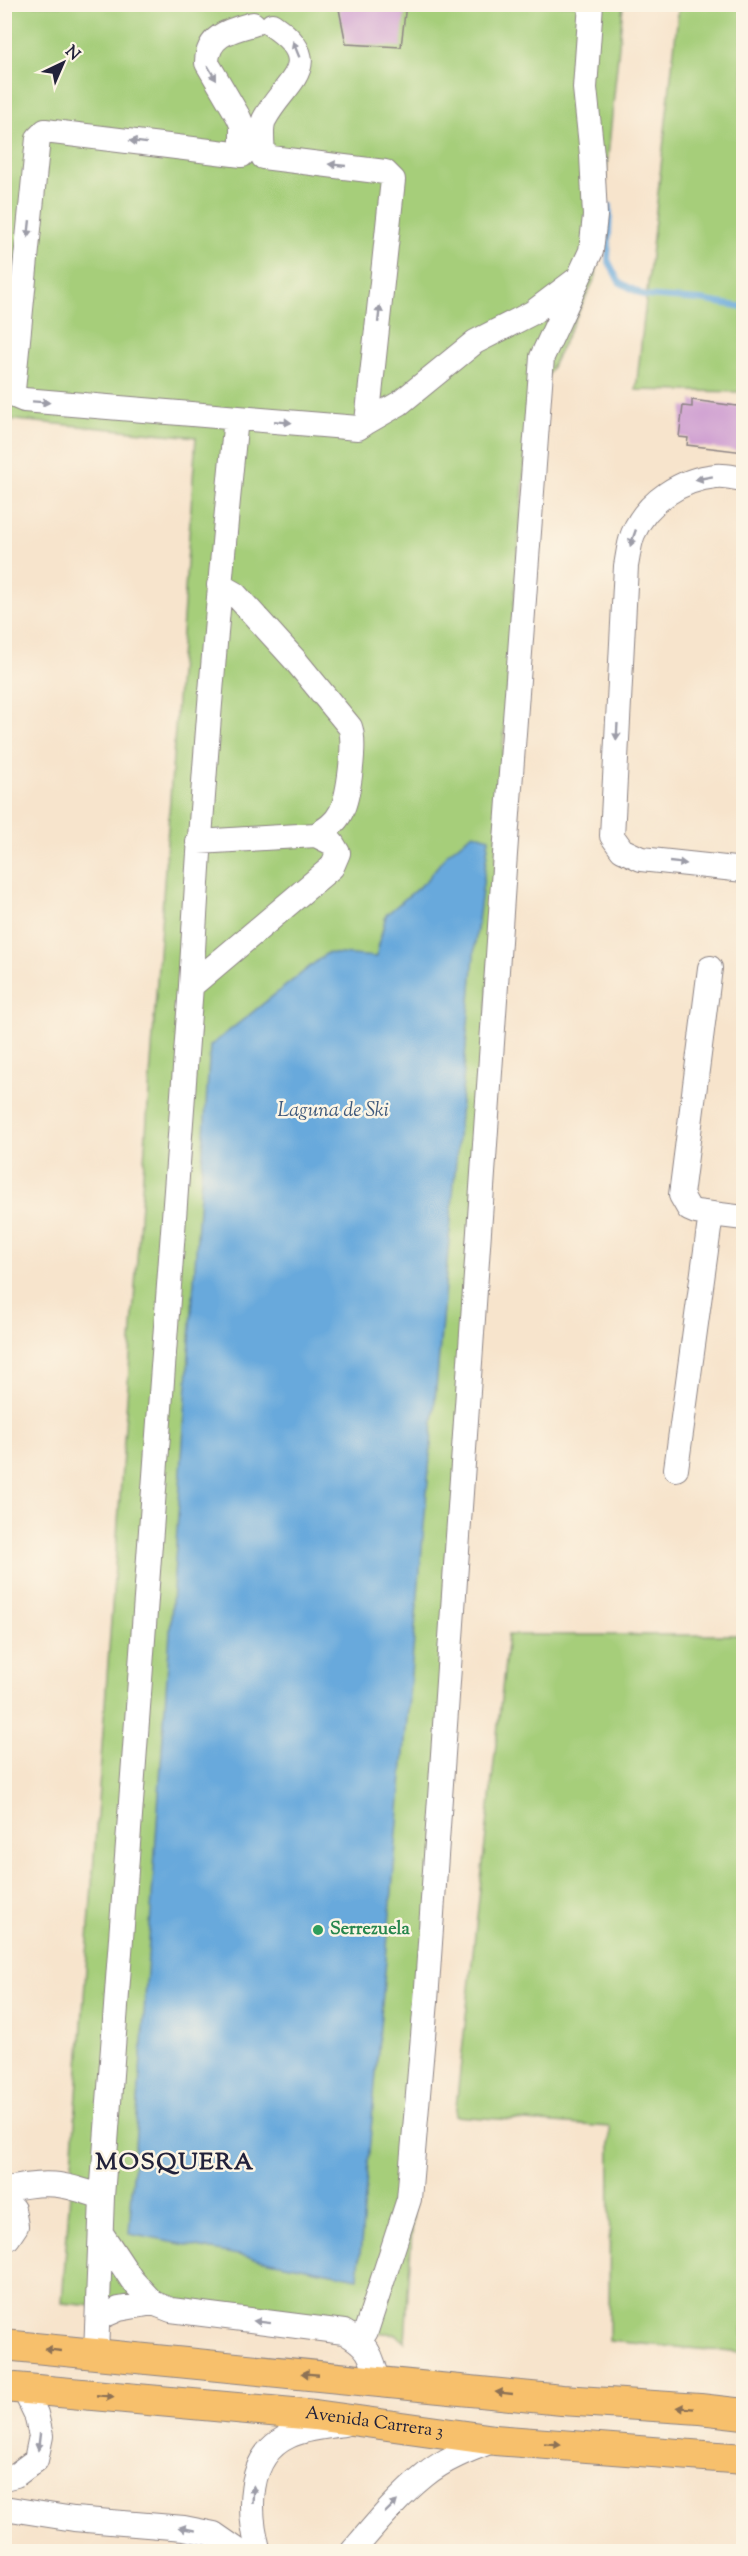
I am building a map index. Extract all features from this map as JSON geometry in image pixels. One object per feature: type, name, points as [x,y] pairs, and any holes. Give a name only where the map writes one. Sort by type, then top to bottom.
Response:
[{"type":"main road","points":[[4,2345],[562,2400],[744,2414]]},
{"type":"main road","name":"Avenida Carrera 3","points":[[14,2388],[183,2402],[361,2421],[495,2440],[744,2459]]},
{"type":"street","points":[[360,2341],[366,2331],[409,2199],[427,1989],[505,854],[542,357],[591,251],[595,216],[585,88],[591,4]]},
{"type":"street","points":[[263,24],[291,38],[300,54],[300,64],[295,76],[263,122],[252,156],[242,125],[207,63],[207,54],[212,44],[223,33],[263,24]]},
{"type":"street","points":[[367,422],[393,180],[385,172],[87,135],[45,131],[41,133],[38,138],[13,390],[17,397],[24,400],[358,428],[394,407],[446,367],[459,353],[493,332],[532,313],[580,276]]},
{"type":"street","points":[[493,332],[531,342],[542,357]]},
{"type":"street","points":[[96,2355],[102,2197],[190,986],[198,842],[219,585],[236,418]]},
{"type":"street","points":[[744,479],[719,475],[691,480],[667,492],[646,513],[633,534],[626,566],[612,836],[622,850],[641,859],[744,870]]},
{"type":"street","points":[[198,842],[316,835],[332,825],[341,813],[354,738],[350,727],[296,660],[235,594],[219,585]]},
{"type":"street","points":[[190,986],[332,867],[338,853],[332,843],[316,835]]},
{"type":"street","points":[[710,968],[681,1195],[689,1209],[744,1218]]},
{"type":"street","points":[[676,1469],[711,1214]]},
{"type":"street","points":[[4,2190],[40,2182],[70,2187],[102,2197]]},
{"type":"street","points":[[4,2198],[13,2209],[16,2226],[8,2238],[4,2238]]},
{"type":"street","points":[[101,2233],[132,2280],[153,2303],[171,2310],[344,2332],[360,2341],[370,2352],[378,2381]]},
{"type":"street","points":[[98,2318],[119,2309],[153,2303]]},
{"type":"street","points":[[4,2478],[16,2475],[36,2460],[41,2436],[36,2414],[14,2388]]},
{"type":"street","points":[[259,2552],[252,2526],[252,2486],[260,2464],[272,2448],[286,2437],[299,2432],[361,2421]]},
{"type":"street","points":[[352,2552],[384,2514],[425,2475],[460,2454],[495,2440]]},
{"type":"street","points":[[4,2508],[74,2519],[183,2528],[214,2534],[240,2552]]},
{"type":"green space","points":[[4,5],[623,5],[596,276],[529,414],[503,747],[405,2342],[396,2334],[62,2303],[196,437],[5,419]]},
{"type":"green space","points":[[679,5],[743,5],[743,392],[636,390]]},
{"type":"green space","points":[[508,1635],[743,1635],[743,2353],[609,2341],[610,2127],[455,2116]]},
{"type":"water","name":"Laguna de Ski","points":[[473,833],[489,838],[475,944],[358,2278],[129,2234],[210,1046],[327,953],[376,957],[386,915],[426,881],[447,854]]},
{"type":"building","points":[[338,4],[406,4],[401,47],[346,44]]},
{"type":"building","points":[[692,400],[744,407],[744,452],[687,445],[688,438],[679,437],[683,406],[692,407]]},
{"type":"waterway","points":[[610,206],[608,260],[619,282],[645,296],[700,300],[744,307]]},
{"type":"place","name":"Serrezuela","points":[[318,1930]]},
{"type":"district","name":"MOSQUERA","points":[[175,2163]]}]
